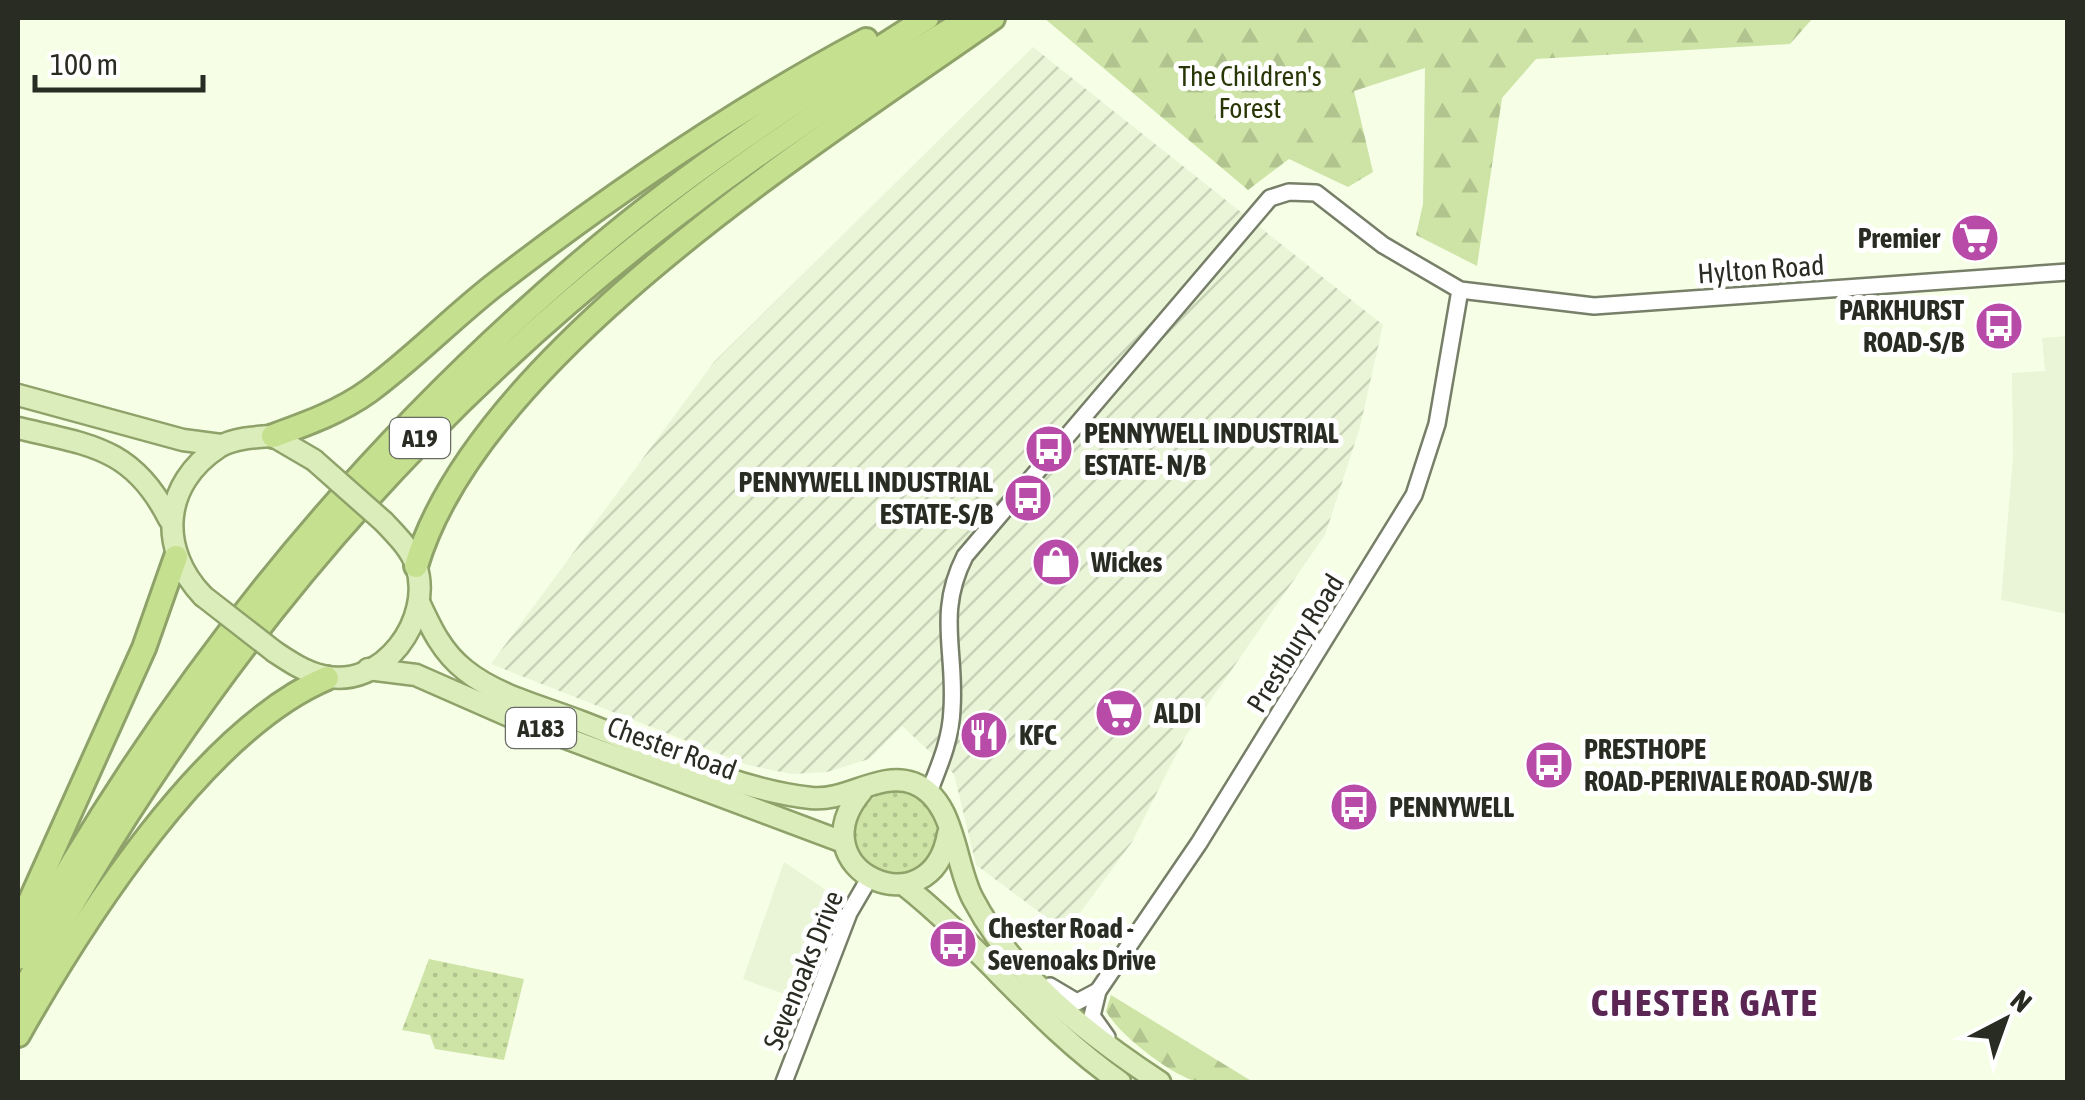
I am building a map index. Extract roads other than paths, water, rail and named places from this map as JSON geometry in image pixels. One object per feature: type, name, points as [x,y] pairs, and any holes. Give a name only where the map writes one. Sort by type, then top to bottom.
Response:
[{"type":"highway","points":[[273,436],[320,419],[368,392],[495,285],[589,215],[783,84],[908,18]]},
{"type":"highway","name":"A19","points":[[18,958],[89,832],[206,659],[297,545],[407,424],[542,295],[619,231],[814,88],[927,18]]},
{"type":"highway","name":"A19","points":[[18,1000],[105,844],[222,672],[311,558],[413,446],[504,355],[664,221],[822,108],[970,18]]},
{"type":"highway","points":[[416,566],[436,508],[479,446],[546,367],[590,324],[672,250],[992,18]]},
{"type":"highway","points":[[18,928],[144,648],[176,557]]},
{"type":"highway","points":[[18,1035],[98,906],[183,798],[258,716],[289,694],[327,678]]},
{"type":"main road","points":[[18,395],[183,440],[221,446],[273,436],[314,460],[384,522],[416,566],[420,602],[400,646],[368,669],[327,678],[275,652],[186,578],[176,557],[169,519],[156,492],[134,467],[109,450],[18,428]]},
{"type":"main road","points":[[169,519],[178,494],[199,464],[221,446]]},
{"type":"main road","name":"Chester Road","points":[[420,602],[440,645],[453,660],[488,684],[716,773],[814,798],[862,792],[882,781],[904,780],[929,792]]},
{"type":"main road","name":"Chester Road","points":[[368,669],[416,675],[524,722],[843,842]]},
{"type":"main road","points":[[862,792],[843,822],[843,842],[856,867],[885,885],[904,885],[930,872],[945,850],[948,832]]},
{"type":"main road","points":[[929,792],[946,819],[966,887],[1014,958],[1062,1008],[1160,1082]]},
{"type":"main road","points":[[904,885],[943,916],[1062,1038],[1120,1082]]},
{"type":"street","points":[[929,792],[949,742],[953,707],[946,610],[952,582],[966,556],[1258,207],[1289,192],[1316,193],[1384,245],[1460,290]]},
{"type":"street","name":"Hylton Road","points":[[1460,290],[1594,306],[2068,272]]},
{"type":"street","name":"Prestbury Road","points":[[1098,991],[1200,844],[1414,495],[1437,424],[1460,290]]},
{"type":"street","name":"Sevenoaks Drive","points":[[784,1082],[849,913],[870,878]]},
{"type":"street","points":[[1014,958],[1068,1000],[1084,1000],[1098,991]]},
{"type":"street","points":[[1098,991],[1092,1016],[1126,1060]]},
{"type":"place","name":"Premier","points":[[1975,238]]},
{"type":"place","name":"PARKHURST ROAD-S/B","points":[[1999,326]]},
{"type":"place","name":"PENNYWELL INDUSTRIAL ESTATE- N/B","points":[[1049,449]]},
{"type":"place","name":"PENNYWELL INDUSTRIAL ESTATE-S/B","points":[[1028,498]]},
{"type":"place","name":"Wickes","points":[[1056,562]]},
{"type":"place","name":"ALDI","points":[[1119,713]]},
{"type":"place","name":"KFC","points":[[984,735]]},
{"type":"place","name":"PRESTHOPE ROAD-PERIVALE ROAD-SW/B","points":[[1549,765]]},
{"type":"place","name":"PENNYWELL","points":[[1354,807]]},
{"type":"place","name":"Chester Road - Sevenoaks Drive","points":[[953,944]]},
{"type":"district","name":"CHESTER GATE","points":[[1705,1003]]},
{"type":"park label","name":"The Children's Forest","points":[[1250,92]]}]
